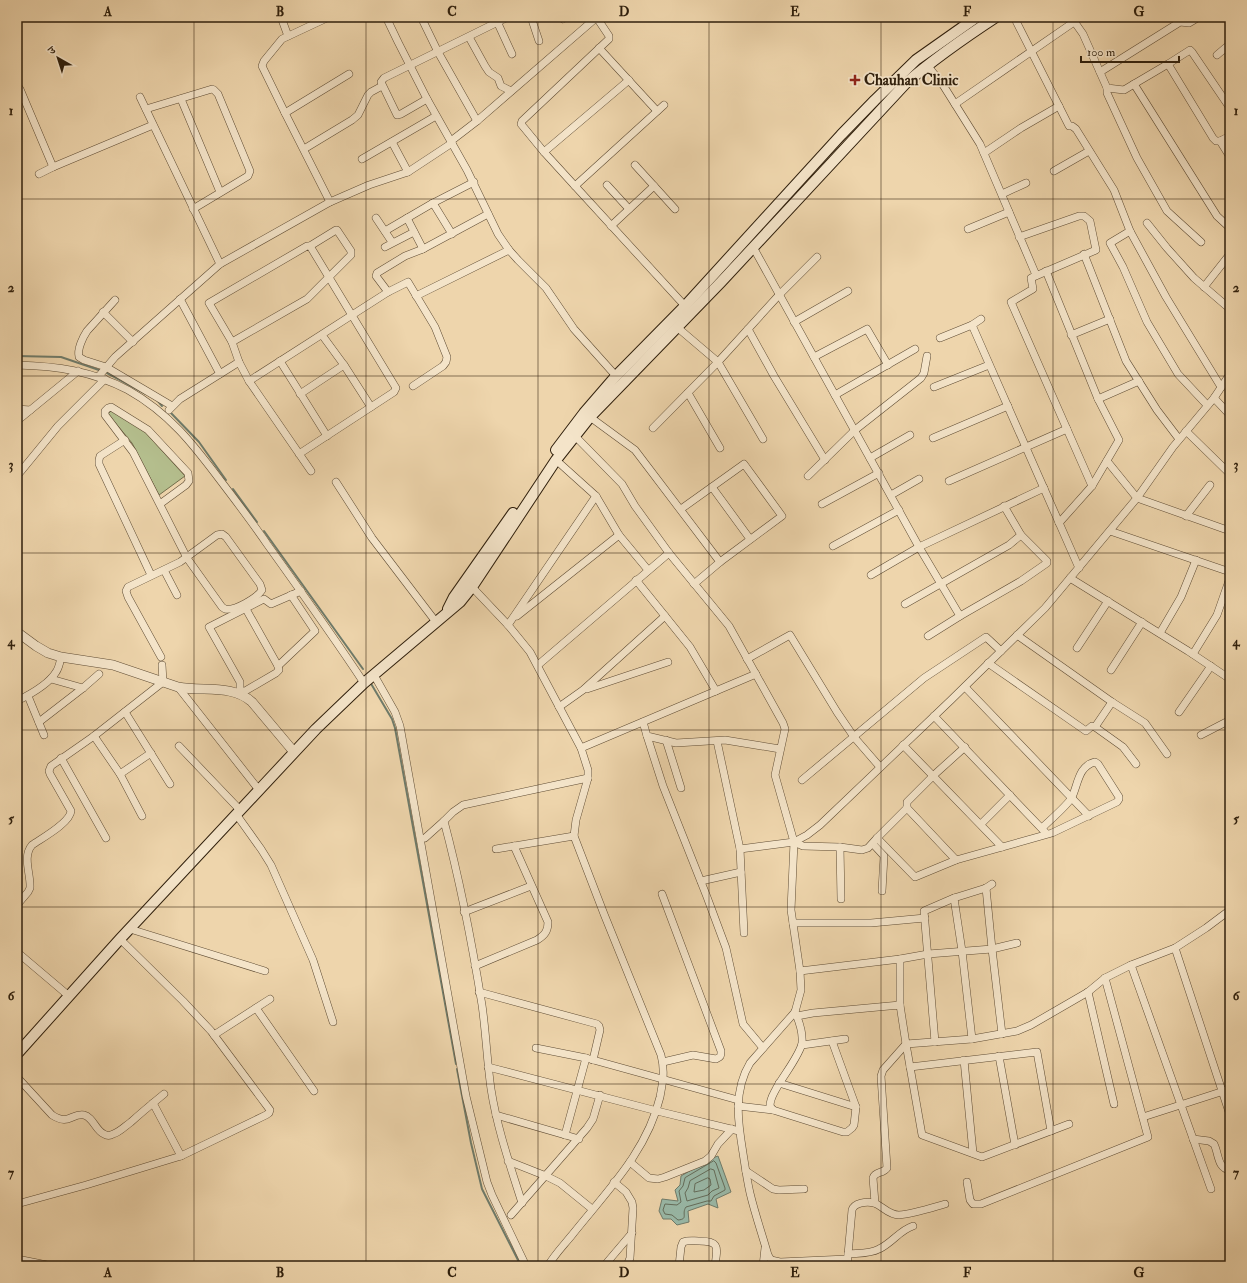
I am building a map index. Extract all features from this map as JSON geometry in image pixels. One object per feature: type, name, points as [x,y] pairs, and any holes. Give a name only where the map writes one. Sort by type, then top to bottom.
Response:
[{"type":"main road","points":[[446,614],[454,597],[551,456],[584,413],[616,376],[685,306],[841,136],[896,79],[916,60],[977,17]]},
{"type":"main road","points":[[17,1054],[120,939],[336,709],[364,683],[460,602],[472,587],[556,460],[590,417],[678,328],[888,101],[927,65],[955,44],[996,17]]},
{"type":"street","points":[[281,17],[288,36]]},
{"type":"street","points":[[329,17],[313,20],[279,42],[264,61],[262,66],[330,202]]},
{"type":"street","points":[[386,17],[436,116],[474,182],[498,234],[509,250],[546,288],[574,329],[616,376]]},
{"type":"street","points":[[421,17],[438,52],[477,121]]},
{"type":"street","points":[[427,99],[402,114],[397,115],[381,84],[382,80],[469,37],[496,20],[508,17]]},
{"type":"street","points":[[531,17],[539,41]]},
{"type":"street","points":[[17,476],[41,445],[102,378],[106,366],[220,264],[330,202],[369,185],[408,172],[452,142],[597,17],[609,37],[608,40],[522,121],[521,124],[544,152],[685,306]]},
{"type":"street","points":[[1014,17],[1032,50],[1069,126],[1076,129],[1114,190],[1130,231],[1166,297],[1221,387]]},
{"type":"street","points":[[1100,72],[1180,22],[1189,23],[1199,17]]},
{"type":"street","points":[[955,104],[1032,50],[1072,19],[1083,34],[1107,88],[1107,93],[1137,158],[1168,211],[1201,242]]},
{"type":"street","points":[[496,20],[512,54]]},
{"type":"street","points":[[469,37],[487,69],[498,78],[501,86],[511,91]]},
{"type":"street","points":[[1217,55],[1230,44]]},
{"type":"street","points":[[599,48],[657,111]]},
{"type":"street","points":[[1107,88],[1124,90],[1190,50],[1230,108]]},
{"type":"street","points":[[1168,64],[1213,138],[1216,141],[1226,138],[1230,141]]},
{"type":"street","points":[[927,65],[943,85],[980,144],[1036,275]]},
{"type":"street","points":[[285,113],[349,74]]},
{"type":"street","points":[[544,152],[629,80]]},
{"type":"street","points":[[1134,84],[1217,216],[1230,228]]},
{"type":"street","points":[[304,149],[352,120],[358,115],[368,95],[382,86]]},
{"type":"street","points":[[20,89],[53,167]]},
{"type":"street","points":[[146,109],[212,89],[216,91],[250,168],[250,174],[193,209]]},
{"type":"street","points":[[140,97],[220,264]]},
{"type":"street","points":[[181,99],[220,192]]},
{"type":"street","points":[[575,186],[664,104]]},
{"type":"street","points":[[984,153],[1020,128],[1059,106]]},
{"type":"street","points":[[362,159],[436,116]]},
{"type":"street","points":[[39,174],[153,125]]},
{"type":"street","points":[[1220,141],[1230,157]]},
{"type":"street","points":[[392,142],[408,172]]},
{"type":"street","points":[[1054,171],[1089,151]]},
{"type":"street","points":[[635,164],[675,210]]},
{"type":"street","points":[[385,231],[433,203],[474,182]]},
{"type":"street","points":[[1002,194],[1026,183]]},
{"type":"street","points":[[607,186],[629,209]]},
{"type":"street","points":[[612,226],[654,186]]},
{"type":"street","points":[[433,203],[452,234]]},
{"type":"street","points":[[968,229],[1009,212]]},
{"type":"street","points":[[388,292],[376,276],[377,273],[405,256],[423,249],[488,214]]},
{"type":"street","points":[[1019,237],[1079,216],[1084,216],[1090,221],[1096,250],[1031,278],[1033,289],[1011,302],[1092,486]]},
{"type":"street","points":[[376,218],[392,242]]},
{"type":"street","points":[[407,218],[423,249]]},
{"type":"street","points":[[1147,223],[1194,278],[1230,309]]},
{"type":"street","points":[[232,342],[308,299],[318,289],[351,255],[351,251],[339,232],[336,230],[209,303],[232,342],[239,362],[249,381],[310,471]]},
{"type":"street","points":[[1130,231],[1110,244],[1123,267],[1147,322],[1178,374],[1207,405]]},
{"type":"street","points":[[385,246],[414,232]]},
{"type":"street","points":[[299,454],[394,392],[396,388],[310,246]]},
{"type":"street","points":[[753,247],[919,547],[960,616]]},
{"type":"street","points":[[416,296],[509,250]]},
{"type":"street","points":[[1084,254],[1126,361],[1157,410],[1179,439]]},
{"type":"street","points":[[1204,287],[1230,254]]},
{"type":"street","points":[[653,428],[718,362],[779,294],[817,257]]},
{"type":"street","points":[[1046,271],[1098,399],[1119,440],[1092,486],[1059,523]]},
{"type":"street","points":[[249,381],[388,292],[408,282],[435,326],[447,358],[443,366],[413,386]]},
{"type":"street","points":[[794,322],[848,291]]},
{"type":"street","points":[[180,299],[220,374]]},
{"type":"street","points":[[116,300],[103,312],[84,336],[78,353],[81,359],[106,366],[172,406]]},
{"type":"street","points":[[103,312],[133,342]]},
{"type":"street","points":[[940,338],[981,319]]},
{"type":"street","points":[[1072,335],[1110,319]]},
{"type":"street","points":[[972,324],[1079,568]]},
{"type":"street","points":[[678,328],[718,362],[763,439]]},
{"type":"street","points":[[814,356],[867,329],[888,365]]},
{"type":"street","points":[[748,330],[824,460]]},
{"type":"street","points":[[322,335],[344,365],[371,407]]},
{"type":"street","points":[[835,395],[915,349]]},
{"type":"street","points":[[808,476],[855,430],[921,378],[924,373],[927,356]]},
{"type":"street","points":[[280,361],[327,436]]},
{"type":"street","points":[[164,414],[180,399],[239,362]]},
{"type":"street","points":[[17,365],[55,367],[78,371],[102,378],[134,393],[164,414],[192,443],[251,521],[364,683]]},
{"type":"street","points":[[300,394],[344,365]]},
{"type":"street","points":[[934,387],[990,365]]},
{"type":"street","points":[[17,421],[78,371]]},
{"type":"street","points":[[740,849],[794,842],[807,835],[820,825],[965,687],[1045,608],[1079,568],[1137,498],[1179,439],[1214,398],[1230,374]]},
{"type":"street","points":[[1098,399],[1139,381]]},
{"type":"street","points":[[688,393],[720,448]]},
{"type":"street","points":[[1214,398],[1230,415]]},
{"type":"street","points":[[933,438],[1008,406]]},
{"type":"street","points":[[160,504],[186,485],[189,481],[188,472],[148,430],[111,407],[108,408],[105,411],[105,415],[133,452],[187,558],[225,609],[231,609],[254,598],[262,590],[260,584],[222,534],[217,535],[187,558],[180,562],[128,586],[126,591],[128,597],[162,661],[163,682]]},
{"type":"street","points":[[17,409],[30,410]]},
{"type":"street","points":[[590,417],[635,450],[720,562]]},
{"type":"street","points":[[949,481],[1067,429]]},
{"type":"street","points":[[1186,431],[1230,474]]},
{"type":"street","points":[[870,458],[910,435]]},
{"type":"street","points":[[575,436],[622,484],[635,506],[669,553],[729,626],[783,723],[784,729],[775,776],[794,842],[791,910],[800,972],[801,990],[796,1014],[801,1033],[802,1045],[770,1101],[770,1106],[773,1110]]},
{"type":"street","points":[[125,440],[100,456],[99,460],[151,575]]},
{"type":"street","points":[[556,460],[596,496],[618,534],[648,570]]},
{"type":"street","points":[[1107,461],[1137,498],[1230,531]]},
{"type":"street","points":[[681,509],[744,464],[782,516],[720,562],[694,584]]},
{"type":"street","points":[[822,504],[879,473]]},
{"type":"street","points":[[891,495],[919,479]]},
{"type":"street","points":[[336,482],[372,538],[436,622]]},
{"type":"street","points":[[1186,516],[1210,485]]},
{"type":"street","points":[[712,487],[750,539]]},
{"type":"street","points":[[871,575],[919,547],[1044,488]]},
{"type":"street","points":[[510,623],[596,496]]},
{"type":"street","points":[[928,636],[1021,581],[1047,563],[1046,559],[1021,535],[1004,506]]},
{"type":"street","points":[[833,546],[899,510]]},
{"type":"street","points":[[1110,531],[1230,572]]},
{"type":"street","points":[[510,623],[618,534]]},
{"type":"street","points":[[905,604],[1010,545],[1021,535]]},
{"type":"street","points":[[538,665],[669,553]]},
{"type":"street","points":[[1160,633],[1181,596],[1196,560]]},
{"type":"street","points":[[164,570],[177,595]]},
{"type":"street","points":[[1070,578],[1160,633],[1210,666],[1229,676]]},
{"type":"street","points":[[1193,654],[1217,615],[1230,578]]},
{"type":"street","points":[[636,580],[690,647],[716,691]]},
{"type":"street","points":[[472,587],[510,623],[530,652],[581,748],[588,770],[588,778],[576,820],[574,836],[664,1067],[664,1079],[657,1111],[646,1137],[638,1151],[548,1266]]},
{"type":"street","points":[[240,694],[240,682],[209,627],[264,599],[271,604],[301,591]]},
{"type":"street","points":[[240,694],[276,673],[278,666],[315,631],[291,595]]},
{"type":"street","points":[[1077,648],[1108,601]]},
{"type":"street","points":[[246,608],[278,666]]},
{"type":"street","points":[[559,707],[583,690],[665,616]]},
{"type":"street","points":[[1111,670],[1142,622]]},
{"type":"street","points":[[17,632],[48,653],[61,657],[113,665],[178,687],[188,689],[227,690],[245,696],[252,702],[294,752]]},
{"type":"street","points":[[747,658],[790,635],[837,712],[854,737],[880,768]]},
{"type":"street","points":[[1017,635],[1112,702],[1145,723],[1167,754]]},
{"type":"street","points":[[802,780],[924,678],[986,637],[1001,651]]},
{"type":"street","points":[[17,701],[28,696],[50,679],[58,669],[61,657]]},
{"type":"street","points":[[583,690],[668,662]]},
{"type":"street","points":[[988,663],[1086,731],[1092,726],[1095,727],[1123,747],[1136,764]]},
{"type":"street","points":[[1179,712],[1210,666]]},
{"type":"street","points":[[39,722],[99,674]]},
{"type":"street","points":[[581,748],[756,674]]},
{"type":"street","points":[[374,675],[395,712],[400,726],[466,1096],[487,1182],[526,1266]]},
{"type":"street","points":[[50,679],[83,688]]},
{"type":"street","points":[[17,905],[30,888],[27,858],[29,849],[65,822],[71,815],[71,811],[50,774],[49,770],[51,766],[94,736],[163,682]]},
{"type":"street","points":[[178,687],[259,790]]},
{"type":"street","points":[[965,687],[1088,816]]},
{"type":"street","points":[[28,696],[44,735]]},
{"type":"street","points":[[1095,727],[1112,702]]},
{"type":"street","points":[[125,712],[170,784]]},
{"type":"street","points":[[934,716],[1048,835]]},
{"type":"street","points":[[1201,735],[1230,720]]},
{"type":"street","points":[[643,722],[663,786],[726,948],[743,1024],[763,1048]]},
{"type":"street","points":[[94,736],[120,774],[142,816]]},
{"type":"street","points":[[647,736],[676,743],[725,740],[780,749]]},
{"type":"street","points":[[666,740],[681,788]]},
{"type":"street","points":[[717,741],[740,849],[744,933]]},
{"type":"street","points":[[903,745],[934,775],[1002,847]]},
{"type":"street","points":[[179,746],[238,812],[271,865],[313,960],[333,1022]]},
{"type":"street","points":[[956,860],[907,808],[906,802],[964,748]]},
{"type":"street","points":[[120,774],[151,752]]},
{"type":"street","points":[[61,758],[106,838]]},
{"type":"street","points":[[875,841],[915,877],[956,860],[1048,835],[1117,802],[1120,798],[1096,763],[1092,763],[1082,771],[1072,798],[1042,828]]},
{"type":"street","points":[[425,838],[453,812],[463,805],[588,778]]},
{"type":"street","points":[[981,824],[1010,795]]},
{"type":"street","points":[[794,842],[803,846],[840,847],[862,850],[868,848],[907,808]]},
{"type":"street","points":[[444,821],[475,966],[484,1021],[488,1067],[496,1115],[508,1161],[522,1203]]},
{"type":"street","points":[[496,849],[574,836]]},
{"type":"street","points":[[875,841],[884,856],[882,891]]},
{"type":"street","points":[[475,966],[537,940],[544,936],[548,930],[548,922],[514,846]]},
{"type":"street","points":[[840,847],[840,899]]},
{"type":"street","points":[[701,881],[741,872]]},
{"type":"street","points":[[464,912],[531,886]]},
{"type":"street","points":[[935,1042],[924,911],[954,898],[989,886],[992,949],[1002,1034]]},
{"type":"street","points":[[662,894],[721,1051],[720,1058],[716,1060],[693,1055],[663,1062]]},
{"type":"street","points":[[954,898],[972,1039]]},
{"type":"street","points":[[874,1203],[874,1175],[887,1168],[882,1076],[883,1070],[906,1044],[972,1039],[1018,1031],[1088,992],[1105,978],[1131,965],[1175,948],[1230,910]]},
{"type":"street","points":[[793,923],[871,923],[925,918]]},
{"type":"street","points":[[130,929],[265,971]]},
{"type":"street","points":[[17,1204],[73,1189],[181,1156],[269,1113],[269,1108],[214,1035],[183,1001],[120,939]]},
{"type":"street","points":[[800,972],[928,954],[992,949],[1017,943]]},
{"type":"street","points":[[1175,948],[1230,1115]]},
{"type":"street","points":[[17,952],[69,996]]},
{"type":"street","points":[[900,959],[900,1005],[922,1135],[982,1157],[1069,1124]]},
{"type":"street","points":[[1131,965],[1211,1189]]},
{"type":"street","points":[[967,1182],[970,1200],[973,1204],[981,1204],[1148,1136],[1105,978]]},
{"type":"street","points":[[479,992],[597,1024],[599,1026],[600,1030],[578,1090],[565,1135]]},
{"type":"street","points":[[1088,992],[1114,1104]]},
{"type":"street","points":[[214,1035],[270,999]]},
{"type":"street","points":[[900,1005],[796,1014],[763,1048],[745,1071],[739,1090],[736,1130],[750,1193],[768,1255],[771,1260],[848,1260],[880,1249],[903,1230],[913,1226]]},
{"type":"street","points":[[256,1008],[314,1091]]},
{"type":"street","points":[[802,1045],[845,1039]]},
{"type":"street","points":[[536,1048],[590,1059],[664,1079],[738,1103],[773,1110],[842,1132],[848,1132],[854,1125],[856,1107],[832,1041]]},
{"type":"street","points":[[910,1067],[1037,1052],[1051,1131]]},
{"type":"street","points":[[1000,1056],[1015,1145]]},
{"type":"street","points":[[964,1060],[973,1153]]},
{"type":"street","points":[[488,1067],[736,1130]]},
{"type":"street","points":[[17,1077],[56,1118],[66,1120],[85,1115],[100,1132],[109,1136],[119,1131],[164,1094]]},
{"type":"street","points":[[779,1083],[856,1107]]},
{"type":"street","points":[[1143,1117],[1230,1089]]},
{"type":"street","points":[[511,1215],[578,1139],[593,1119],[600,1096]]},
{"type":"street","points":[[153,1103],[181,1156]]},
{"type":"street","points":[[496,1115],[578,1139]]},
{"type":"street","points":[[630,1162],[649,1178],[658,1180],[704,1161],[711,1156],[718,1144],[736,1130]]},
{"type":"street","points":[[1193,1139],[1209,1141],[1214,1144],[1221,1166],[1230,1170]]},
{"type":"street","points":[[508,1161],[560,1183],[592,1210]]},
{"type":"street","points":[[746,1171],[773,1189],[804,1189]]},
{"type":"street","points":[[614,1182],[626,1192],[632,1202],[633,1208],[630,1258],[627,1266]]},
{"type":"street","points":[[848,1260],[853,1207],[856,1204],[874,1203],[889,1213],[898,1215],[945,1204]]},
{"type":"street","points":[[604,1266],[632,1232]]},
{"type":"street","points":[[679,1266],[681,1247],[683,1242],[687,1240],[710,1241],[714,1244],[717,1249],[715,1266]]},
{"type":"street","points":[[763,1266],[766,1246]]},
{"type":"street","points":[[21,1261],[52,1266]]},
{"type":"green space","points":[[112,410],[144,431],[185,476],[159,495],[132,443],[108,414]]},
{"type":"water","points":[[718,1156],[731,1192],[716,1199],[718,1208],[708,1204],[688,1211],[689,1222],[677,1225],[671,1219],[663,1219],[659,1211],[662,1199],[678,1201],[675,1190],[680,1185],[681,1176]]},
{"type":"waterway","points":[[17,356],[61,357],[99,370]]},
{"type":"waterway","points":[[107,373],[146,394]]},
{"type":"waterway","points":[[157,400],[162,406]]},
{"type":"waterway","points":[[170,412],[199,442],[226,480]]},
{"type":"waterway","points":[[233,489],[257,522]]},
{"type":"waterway","points":[[264,531],[363,669]]},
{"type":"waterway","points":[[370,682],[392,719],[395,728],[456,1064]]},
{"type":"waterway","points":[[457,1069],[471,1143],[482,1189],[521,1266]]},
{"type":"place","name":"Chauhan Clinic","points":[[855,80]]}]
